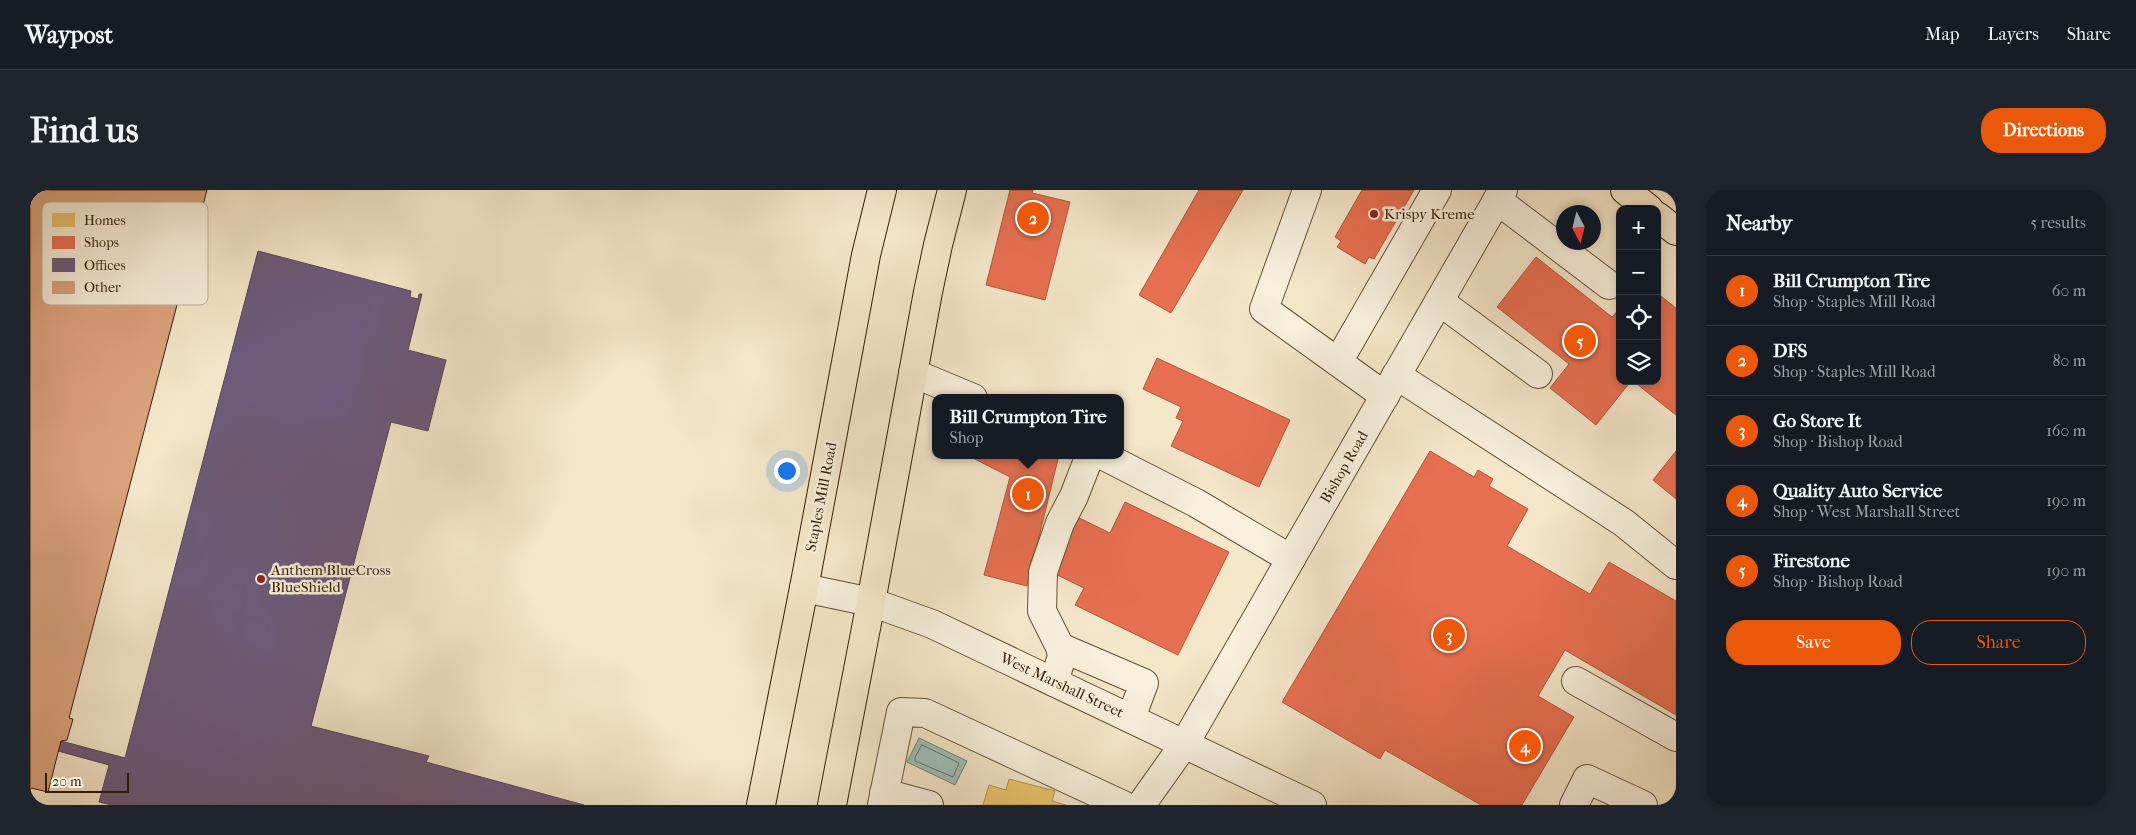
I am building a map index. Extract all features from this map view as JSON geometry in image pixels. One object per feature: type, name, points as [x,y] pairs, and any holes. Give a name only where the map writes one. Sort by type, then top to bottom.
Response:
[{"type":"main road","name":"Staples Mill Road","points":[[761,805],[804,588],[866,255],[882,190]]},
{"type":"main road","points":[[832,805],[872,602],[938,245],[952,190]]},
{"type":"main road","points":[[1625,190],[1644,205]]},
{"type":"main road","points":[[1661,219],[1676,231]]},
{"type":"street","points":[[1307,190],[1264,309],[1338,362],[1391,386],[1624,523],[1676,565]]},
{"type":"street","points":[[1338,362],[1437,190]]},
{"type":"street","points":[[1500,195],[1609,285]]},
{"type":"street","name":"Bishop Road","points":[[1141,805],[1185,743],[1500,195]]},
{"type":"street","points":[[1439,301],[1538,374]]},
{"type":"street","points":[[914,373],[964,394]]},
{"type":"street","points":[[1054,682],[1062,656],[1060,647],[1042,611],[1043,572],[1060,523],[1074,496],[1088,459]]},
{"type":"street","points":[[1110,459],[1196,503],[1291,559]]},
{"type":"street","name":"West Marshall Street","points":[[804,588],[872,602],[932,624],[1312,805]]},
{"type":"street","points":[[1060,647],[1144,684],[1131,718]]},
{"type":"street","points":[[1576,681],[1676,736]]},
{"type":"street","points":[[929,805],[883,799],[902,712],[925,713],[1123,805]]},
{"type":"street","points":[[1574,805],[1587,779],[1643,805]]},
{"type":"water","points":[[919,738],[967,761],[955,785],[907,762]]},
{"type":"building: Homes","points":[[1009,779],[1055,791],[1052,801],[1066,805],[983,805],[989,785],[1006,790]]},
{"type":"building: Shops","points":[[1010,190],[1033,190],[1032,193],[1070,202],[1045,300],[986,285]]},
{"type":"building: Shops","points":[[1199,190],[1243,190],[1171,313],[1139,295]]},
{"type":"building: Shops","name":"Krispy Kreme","points":[[1362,190],[1414,190],[1374,259],[1369,257],[1365,264],[1337,247],[1341,241],[1335,237]]},
{"type":"building: Shops","points":[[1536,257],[1612,317],[1616,312],[1616,385],[1628,385],[1596,425],[1550,388],[1569,364],[1497,307]]},
{"type":"building: Shops","points":[[1661,296],[1676,308],[1676,415],[1638,385],[1661,385]]},
{"type":"building: Shops","points":[[1157,358],[1290,420],[1259,487],[1171,446],[1183,421],[1176,418],[1181,407],[1143,389]]},
{"type":"building: Shops","points":[[1430,451],[1474,477],[1478,470],[1493,479],[1489,486],[1528,509],[1507,546],[1590,594],[1609,562],[1676,601],[1676,715],[1565,650],[1538,696],[1574,717],[1522,805],[1481,805],[1385,750],[1380,759],[1282,702]]},
{"type":"building: Shops","points":[[1676,451],[1676,499],[1653,480]]},
{"type":"building: Shops","points":[[975,459],[1058,459],[1027,586],[984,575],[1010,477]]},
{"type":"building: Shops","points":[[1125,502],[1229,552],[1178,655],[1075,605],[1084,588],[1047,570],[1073,515],[1110,533]]},
{"type":"building: Offices","name":"Anthem BlueCross BlueShield","points":[[258,251],[411,291],[410,297],[418,299],[419,294],[422,294],[408,350],[446,360],[428,431],[391,422],[311,726],[429,756],[426,762],[584,805],[112,805],[99,802],[109,765],[58,751],[61,741],[125,758]]},
{"type":"building: Other","points":[[30,190],[207,190],[204,202],[42,202],[42,305],[177,305],[69,718],[73,719],[67,740],[61,741],[48,792],[31,788],[30,790]]},
{"type":"place","name":"Krispy Kreme","points":[[1374,214]]},
{"type":"place","name":"DFS","points":[[1033,218]]},
{"type":"place","name":"Firestone","points":[[1580,341]]},
{"type":"place","name":"Bill Crumpton Tire","points":[[1028,494]]},
{"type":"place","name":"Anthem BlueCross BlueShield","points":[[261,579]]},
{"type":"place","name":"Go Store It","points":[[1449,635]]},
{"type":"place","name":"Quality Auto Service","points":[[1525,746]]}]
